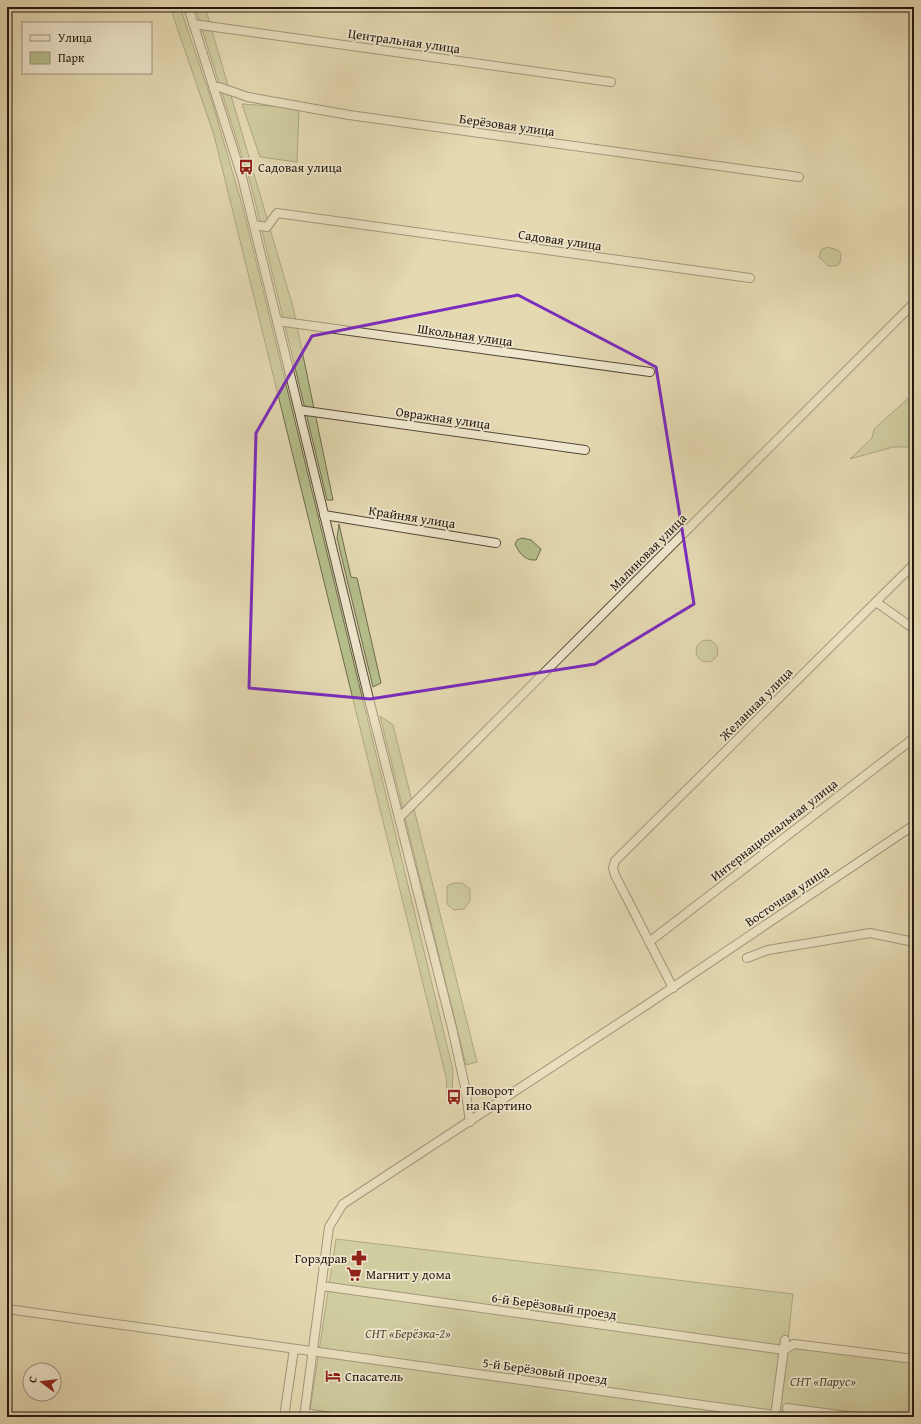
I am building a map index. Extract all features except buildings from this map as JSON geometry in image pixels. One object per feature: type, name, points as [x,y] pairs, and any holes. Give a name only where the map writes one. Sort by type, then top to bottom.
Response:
[{"type":"street","points":[[188,7],[242,177],[324,515],[452,1028],[465,1087],[470,1122]]},
{"type":"street","name":"Центральная улица","points":[[193,24],[611,82]]},
{"type":"street","name":"Берёзовая улица","points":[[213,87],[219,87],[248,97],[348,115],[799,177]]},
{"type":"street","name":"Садовая улица","points":[[254,225],[267,227],[277,214],[750,278]]},
{"type":"street","name":"Малиновая улица","points":[[399,818],[914,303]]},
{"type":"street","name":"Школьная улица","points":[[277,321],[650,372]]},
{"type":"street","name":"Овражная улица","points":[[299,410],[585,450]]},
{"type":"street","name":"Крайняя улица","points":[[324,515],[496,543]]},
{"type":"street","name":"Желанная улица","points":[[649,942],[613,868],[615,860],[914,564]]},
{"type":"street","points":[[876,602],[914,629]]},
{"type":"street","name":"Интернациональная улица","points":[[649,942],[914,738]]},
{"type":"street","name":"Восточная улица","points":[[304,1415],[329,1227],[343,1204],[673,988],[914,825]]},
{"type":"street","points":[[747,958],[768,950],[870,933],[914,942]]},
{"type":"street","points":[[649,942],[673,988]]},
{"type":"street","name":"6-й Берёзовый проезд","points":[[322,1286],[784,1350]]},
{"type":"street","name":"5-й Берёзовый проезд","points":[[7,1308],[775,1416]]},
{"type":"street","points":[[775,1416],[785,1340]]},
{"type":"street","points":[[784,1350],[794,1344],[914,1359]]},
{"type":"street","points":[[284,1417],[294,1349]]},
{"type":"street","points":[[787,1408],[855,1417]]},
{"type":"street","points":[[304,1415],[331,1417]]},
{"type":"highlighted area","points":[[518,295],[656,367],[694,604],[595,664],[370,699],[249,688],[256,433],[312,336]]},
{"type":"green space","points":[[170,7],[180,7],[213,105],[243,208],[453,1070],[452,1093],[447,1096],[446,1077],[214,135]]},
{"type":"green space","points":[[195,7],[205,7],[293,307],[333,500],[327,500],[251,185]]},
{"type":"green space","points":[[242,104],[299,108],[297,162],[260,157]]},
{"type":"green space","points":[[827,247],[838,250],[841,254],[840,263],[836,266],[828,266],[819,257],[821,250]]},
{"type":"green space","points":[[914,393],[914,447],[893,447],[850,459],[872,438],[874,429]]},
{"type":"green space","points":[[339,524],[351,577],[357,578],[381,683],[373,687],[337,538]]},
{"type":"green space","points":[[522,538],[531,540],[541,549],[536,560],[526,558],[518,550],[515,544],[517,540]]},
{"type":"green space","points":[[707,640],[715,643],[718,651],[715,659],[707,662],[699,659],[696,651],[699,643]]},
{"type":"green space","points":[[380,716],[393,725],[477,1062],[466,1065]]},
{"type":"green space","points":[[453,883],[462,883],[470,889],[470,901],[464,909],[454,910],[447,904],[447,886]]},
{"type":"green space","name":"СНТ «Берёзка-2»","points":[[336,1239],[793,1294],[788,1340],[914,1355],[914,1417],[309,1417]]},
{"type":"place","name":"Садовая улица","points":[[246,167]]},
{"type":"place","name":"Поворот на Картино","points":[[454,1097]]},
{"type":"place","name":"Горздрав","points":[[359,1258]]},
{"type":"place","name":"Магнит у дома","points":[[354,1274]]},
{"type":"place","name":"Спасатель","points":[[333,1376]]},
{"type":"park label","name":"СНТ «Парус»","points":[[823,1381]]}]
